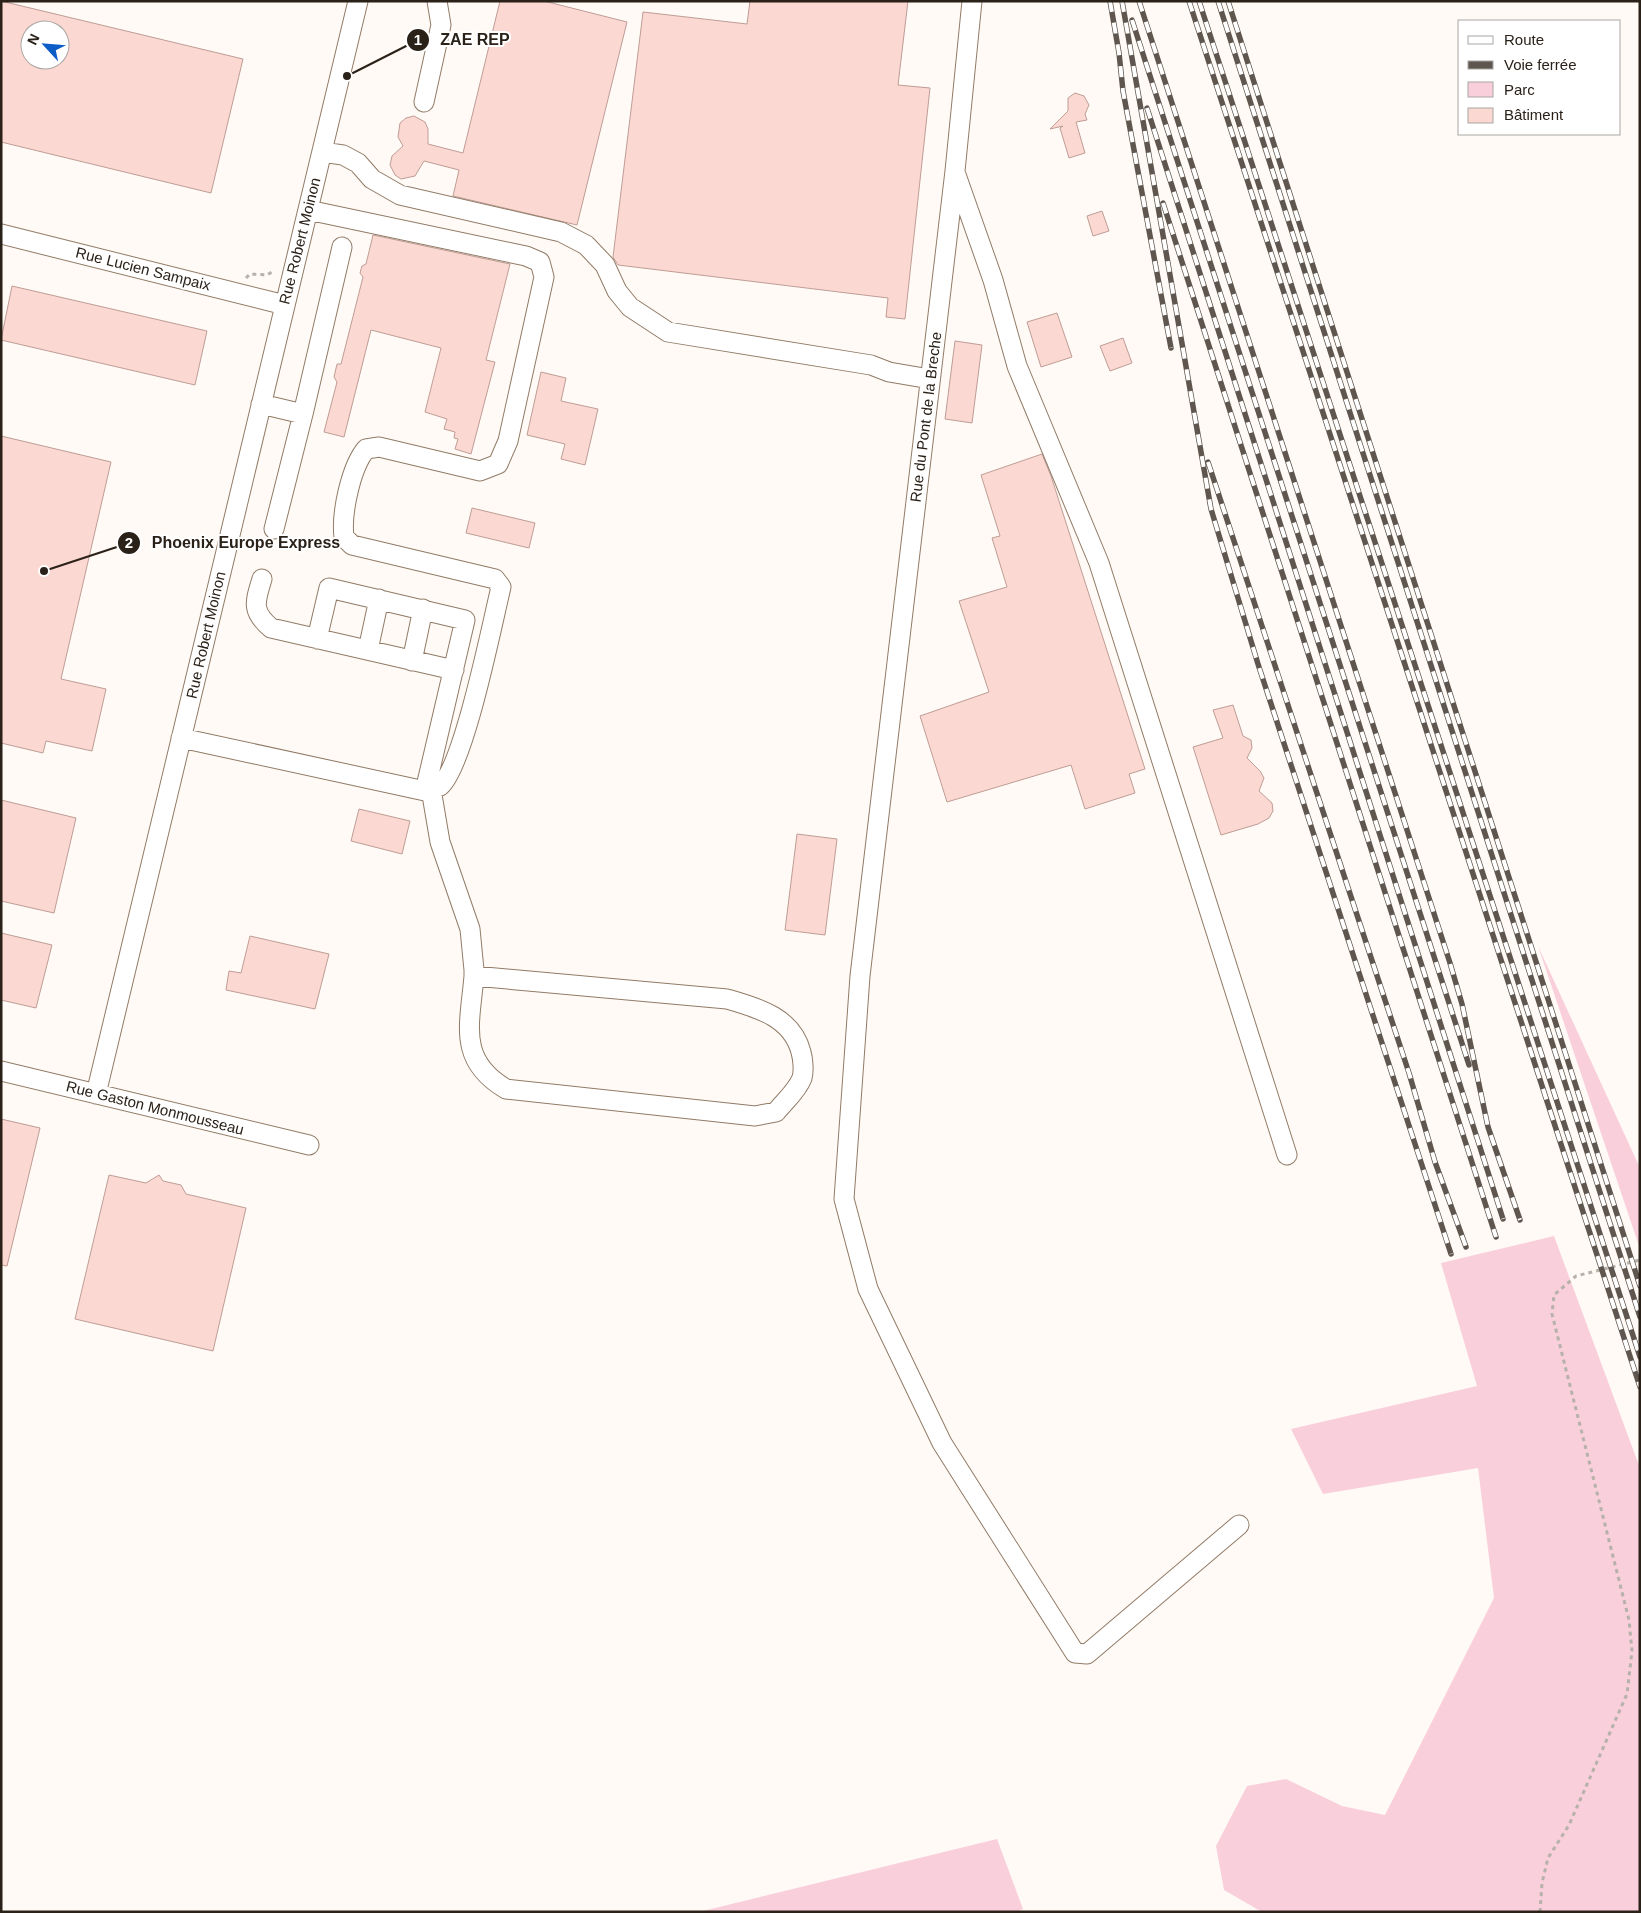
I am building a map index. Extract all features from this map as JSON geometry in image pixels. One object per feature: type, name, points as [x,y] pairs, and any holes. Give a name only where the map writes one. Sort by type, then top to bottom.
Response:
[{"type":"street","name":"Rue Robert Moinon","points":[[96,1094],[358,1]]},
{"type":"street","points":[[424,102],[441,25],[437,1]]},
{"type":"street","name":"Rue du Pont de la Breche","points":[[972,1],[954,171],[860,976],[844,1199],[868,1289],[942,1443],[1075,1653],[1087,1654],[1239,1525]]},
{"type":"street","points":[[322,152],[343,155],[358,163],[372,179],[400,195],[561,232],[586,245],[605,265],[617,291],[630,307],[668,332],[871,365],[889,372],[930,379]]},
{"type":"street","points":[[954,171],[993,280],[1017,366],[1099,563],[1287,1155]]},
{"type":"street","points":[[181,738],[428,790],[439,786],[451,770],[463,740],[501,587],[495,579],[352,545],[344,537],[342,521],[358,458],[366,448],[379,447],[480,471],[498,464],[508,441],[544,277],[540,262],[526,256],[308,210]]},
{"type":"street","name":"Rue Lucien Sampaix","points":[[1,234],[285,305]]},
{"type":"street","points":[[274,529],[342,248]]},
{"type":"street","points":[[261,404],[303,414]]},
{"type":"street","points":[[262,579],[256,601],[261,620],[271,628],[454,670]]},
{"type":"street","points":[[317,639],[329,588],[466,620],[428,790],[440,842],[470,929],[474,976],[470,1050],[479,1066],[491,1080],[506,1089],[754,1116],[776,1112],[802,1078],[803,1059],[799,1041],[776,1016],[760,1008],[727,999],[474,976]]},
{"type":"street","points":[[368,650],[380,599]]},
{"type":"street","points":[[412,660],[423,609]]},
{"type":"street","name":"Rue Gaston Monmousseau","points":[[1,1071],[309,1145]]},
{"type":"path","points":[[1540,1912],[1542,1883],[1548,1858],[1569,1824],[1627,1694],[1632,1651],[1629,1620],[1552,1314],[1554,1295],[1576,1276],[1640,1260]]},
{"type":"green space","points":[[1538,946],[1640,1168],[1640,1249],[1638,1243]]},
{"type":"green space","points":[[1554,1236],[1640,1468],[1640,1912],[1262,1912],[1224,1890],[1216,1846],[1247,1786],[1286,1779],[1342,1806],[1385,1815],[1494,1598],[1478,1468],[1323,1494],[1291,1429],[1477,1386],[1441,1263]]},
{"type":"green space","points":[[997,1839],[1023,1909],[1017,1912],[699,1912]]},
{"type":"building","points":[[1,1],[243,59],[211,193],[1,142]]},
{"type":"building","points":[[500,1],[544,1],[627,22],[577,225],[453,196],[459,170],[424,161],[415,176],[401,179],[395,175],[390,165],[392,156],[403,146],[398,137],[400,123],[406,118],[414,116],[425,122],[428,129],[428,144],[463,153]]},
{"type":"building","points":[[750,1],[908,1],[898,85],[930,88],[905,319],[886,317],[888,298],[618,265],[613,257],[643,12],[747,24]]},
{"type":"building","points":[[1075,93],[1084,96],[1089,105],[1085,114],[1087,120],[1076,122],[1085,153],[1069,158],[1060,128],[1063,126],[1050,129],[1068,111],[1068,98]]},
{"type":"building","points":[[1102,211],[1109,231],[1093,236],[1087,216]]},
{"type":"building","points":[[373,235],[510,264],[486,360],[495,362],[471,454],[455,449],[458,439],[454,438],[455,432],[444,429],[447,419],[425,412],[441,348],[371,330],[344,437],[324,432],[337,382],[334,377],[337,364],[341,364],[363,277],[360,273],[362,266],[366,264]]},
{"type":"building","points":[[12,286],[207,331],[195,385],[1,340]]},
{"type":"building","points":[[1057,313],[1072,357],[1041,367],[1027,322]]},
{"type":"building","points":[[1123,338],[1132,363],[1110,371],[1100,346]]},
{"type":"building","points":[[955,341],[982,345],[972,423],[945,419]]},
{"type":"building","points":[[541,372],[566,378],[561,401],[598,409],[585,465],[561,459],[565,444],[527,435]]},
{"type":"building","points":[[1,436],[111,462],[61,679],[106,689],[92,751],[46,741],[43,753],[1,743]]},
{"type":"building","points":[[1042,454],[1051,476],[1145,769],[1129,774],[1135,793],[1085,809],[1071,765],[947,802],[920,716],[989,692],[959,601],[1007,587],[992,538],[1000,536],[981,475]]},
{"type":"building","points":[[472,508],[535,523],[529,548],[466,533]]},
{"type":"building","points":[[1233,705],[1243,736],[1251,740],[1252,748],[1247,758],[1264,778],[1259,791],[1272,803],[1273,811],[1269,818],[1258,824],[1221,835],[1193,747],[1223,738],[1213,710]]},
{"type":"building","points":[[1,800],[76,818],[54,913],[1,901]]},
{"type":"building","points":[[359,809],[410,821],[402,854],[351,841]]},
{"type":"building","points":[[797,834],[837,839],[825,935],[785,930]]},
{"type":"building","points":[[1,933],[52,945],[36,1008],[1,1000]]},
{"type":"building","points":[[250,936],[329,954],[315,1009],[226,990],[229,971],[241,973]]},
{"type":"building","points":[[1,1119],[40,1128],[7,1266],[1,1265]]},
{"type":"building","points":[[109,1175],[146,1183],[159,1175],[163,1181],[181,1185],[186,1194],[246,1208],[213,1351],[75,1319]]},
{"type":"railway","points":[[1110,1],[1123,91],[1171,348]]},
{"type":"railway","points":[[1122,1],[1211,509],[1258,664],[1451,1254]]},
{"type":"railway","points":[[1139,1],[1450,963],[1462,1004],[1488,1127],[1520,1220]]},
{"type":"railway","points":[[1189,1],[1640,1387]]},
{"type":"railway","points":[[1199,1],[1640,1357]]},
{"type":"railway","points":[[1218,1],[1640,1317]]},
{"type":"railway","points":[[1228,1],[1640,1286]]},
{"type":"railway","points":[[1132,20],[1469,1065]]},
{"type":"railway","points":[[1147,108],[1503,1219]]},
{"type":"railway","points":[[1163,203],[1496,1237]]},
{"type":"railway","points":[[1208,462],[1409,1073],[1435,1162],[1466,1247]]},
{"type":"place","name":"ZAE REP","points":[[347,76]]},
{"type":"place","name":"Phoenix Europe Express","points":[[44,571]]}]
